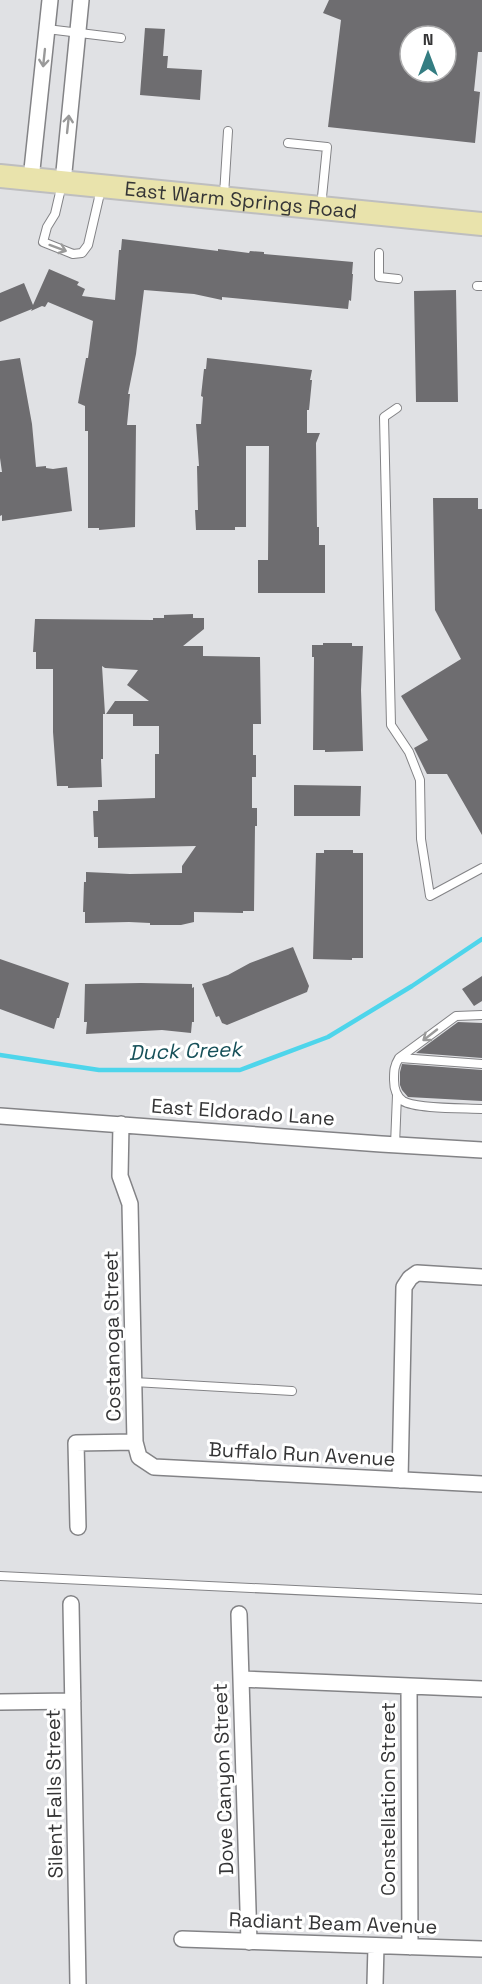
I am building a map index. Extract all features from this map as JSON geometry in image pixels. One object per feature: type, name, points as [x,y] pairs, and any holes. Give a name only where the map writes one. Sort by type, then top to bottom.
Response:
[{"type":"main road","name":"East Warm Springs Road","points":[[0,176],[482,224]]},
{"type":"street","points":[[31,179],[50,0]]},
{"type":"street","points":[[63,182],[81,0]]},
{"type":"street","name":"East Eldorado Lane","points":[[0,1116],[482,1150]]},
{"type":"street","name":"Costanoga Street","points":[[78,1527],[76,1443],[135,1442],[130,1204],[120,1176],[121,1124]]},
{"type":"street","points":[[400,1480],[404,1287],[410,1278],[417,1274],[482,1277]]},
{"type":"street","name":"Buffalo Run Avenue","points":[[135,1442],[139,1457],[154,1467],[482,1484]]},
{"type":"street","name":"Silent Falls Street","points":[[71,1604],[78,1984]]},
{"type":"street","name":"Dove Canyon Street","points":[[239,1614],[249,1942]]},
{"type":"street","points":[[241,1679],[482,1689]]},
{"type":"street","name":"Constellation Street","points":[[409,1686],[410,1947]]},
{"type":"street","points":[[0,1702],[73,1701]]},
{"type":"street","name":"Radiant Beam Avenue","points":[[182,1939],[482,1950]]},
{"type":"street","points":[[375,1984],[376,1946]]},
{"type":"lane","points":[[47,29],[121,38]]},
{"type":"lane","points":[[223,198],[228,131]]},
{"type":"lane","points":[[288,143],[327,147],[321,208]]},
{"type":"lane","points":[[63,182],[55,214],[47,227],[43,242],[73,254],[82,252],[88,244],[102,186]]},
{"type":"lane","points":[[379,253],[379,277],[398,279]]},
{"type":"lane","points":[[397,408],[384,417],[392,725],[409,752],[420,780],[421,839],[430,896],[482,868]]},
{"type":"lane","points":[[395,1145],[397,1095],[393,1084],[394,1066],[399,1058],[456,1016],[482,1015]]},
{"type":"lane","points":[[399,1058],[482,1064]]},
{"type":"lane","points":[[397,1095],[404,1102],[415,1105],[482,1109]]},
{"type":"lane","points":[[134,1382],[292,1391]]},
{"type":"lane","points":[[0,1576],[482,1599]]},
{"type":"building","points":[[329,0],[482,0],[482,52],[478,52],[474,91],[480,92],[475,143],[328,127],[341,20],[323,13]]},
{"type":"building","points":[[145,28],[165,29],[163,56],[168,56],[167,68],[202,70],[200,100],[140,95]]},
{"type":"building","points":[[122,239],[218,251],[218,249],[249,253],[250,251],[264,252],[264,254],[353,262],[351,301],[349,300],[348,309],[222,297],[222,300],[194,294],[144,290],[136,354],[128,394],[130,394],[127,425],[136,425],[135,527],[99,530],[99,528],[88,528],[88,431],[85,431],[85,406],[78,403],[93,321],[48,302],[45,307],[31,311],[32,309],[0,322],[0,293],[24,283],[33,305],[49,269],[79,282],[77,285],[85,289],[82,296],[115,300]]},
{"type":"building","points":[[456,290],[458,402],[416,402],[414,291]]},
{"type":"building","points":[[20,358],[32,424],[36,467],[46,466],[46,468],[53,469],[67,467],[72,511],[2,521],[2,515],[0,516],[0,472],[2,472],[0,361]]},
{"type":"building","points":[[207,358],[312,370],[309,410],[307,410],[307,433],[320,433],[316,443],[317,527],[319,527],[319,545],[325,545],[325,593],[258,593],[258,560],[268,560],[269,446],[246,446],[246,527],[235,527],[235,530],[196,530],[197,466],[199,466],[196,424],[201,424],[203,397],[201,396]]},
{"type":"building","points":[[433,498],[478,498],[478,509],[482,509],[482,835],[447,774],[427,774],[414,748],[428,740],[401,696],[461,659],[435,610]]},
{"type":"building","points":[[193,614],[193,618],[204,618],[204,629],[183,646],[203,646],[203,656],[260,657],[261,724],[253,724],[256,777],[252,777],[252,808],[257,808],[254,911],[243,911],[243,913],[194,912],[194,922],[181,925],[129,922],[85,923],[85,912],[83,912],[86,872],[182,873],[182,866],[196,846],[98,848],[98,837],[94,837],[93,811],[98,811],[98,800],[155,798],[155,754],[159,754],[159,726],[133,726],[133,714],[106,714],[115,701],[149,701],[127,685],[138,670],[102,666],[105,714],[103,714],[103,759],[101,759],[102,787],[57,786],[53,732],[53,669],[36,669],[36,652],[33,652],[35,619],[153,620],[153,618],[164,618],[164,615]]},
{"type":"building","points":[[323,643],[352,643],[352,646],[363,646],[361,690],[363,751],[313,750],[314,657],[312,657],[312,645],[323,645]]},
{"type":"building","points":[[294,785],[361,786],[360,816],[294,816]]},
{"type":"building","points":[[324,850],[353,850],[353,853],[363,853],[363,958],[313,959],[316,853],[324,853]]},
{"type":"building","points":[[293,947],[309,986],[307,992],[227,1025],[222,1023],[219,1016],[216,1017],[202,984]]},
{"type":"building","points":[[0,959],[69,983],[54,1029],[0,1009]]},
{"type":"building","points":[[482,976],[482,1001],[474,1006],[462,989]]},
{"type":"building","points":[[85,984],[192,984],[192,988],[194,987],[194,1022],[192,1022],[191,1033],[162,1030],[86,1034]]},
{"type":"building","points":[[458,1022],[482,1023],[482,1058],[416,1053]]},
{"type":"building","points":[[402,1064],[482,1070],[482,1101],[408,1097],[400,1085]]},
{"type":"waterway","name":"Duck Creek","points":[[0,1055],[99,1070],[240,1070],[328,1037],[412,986],[482,939]]}]
